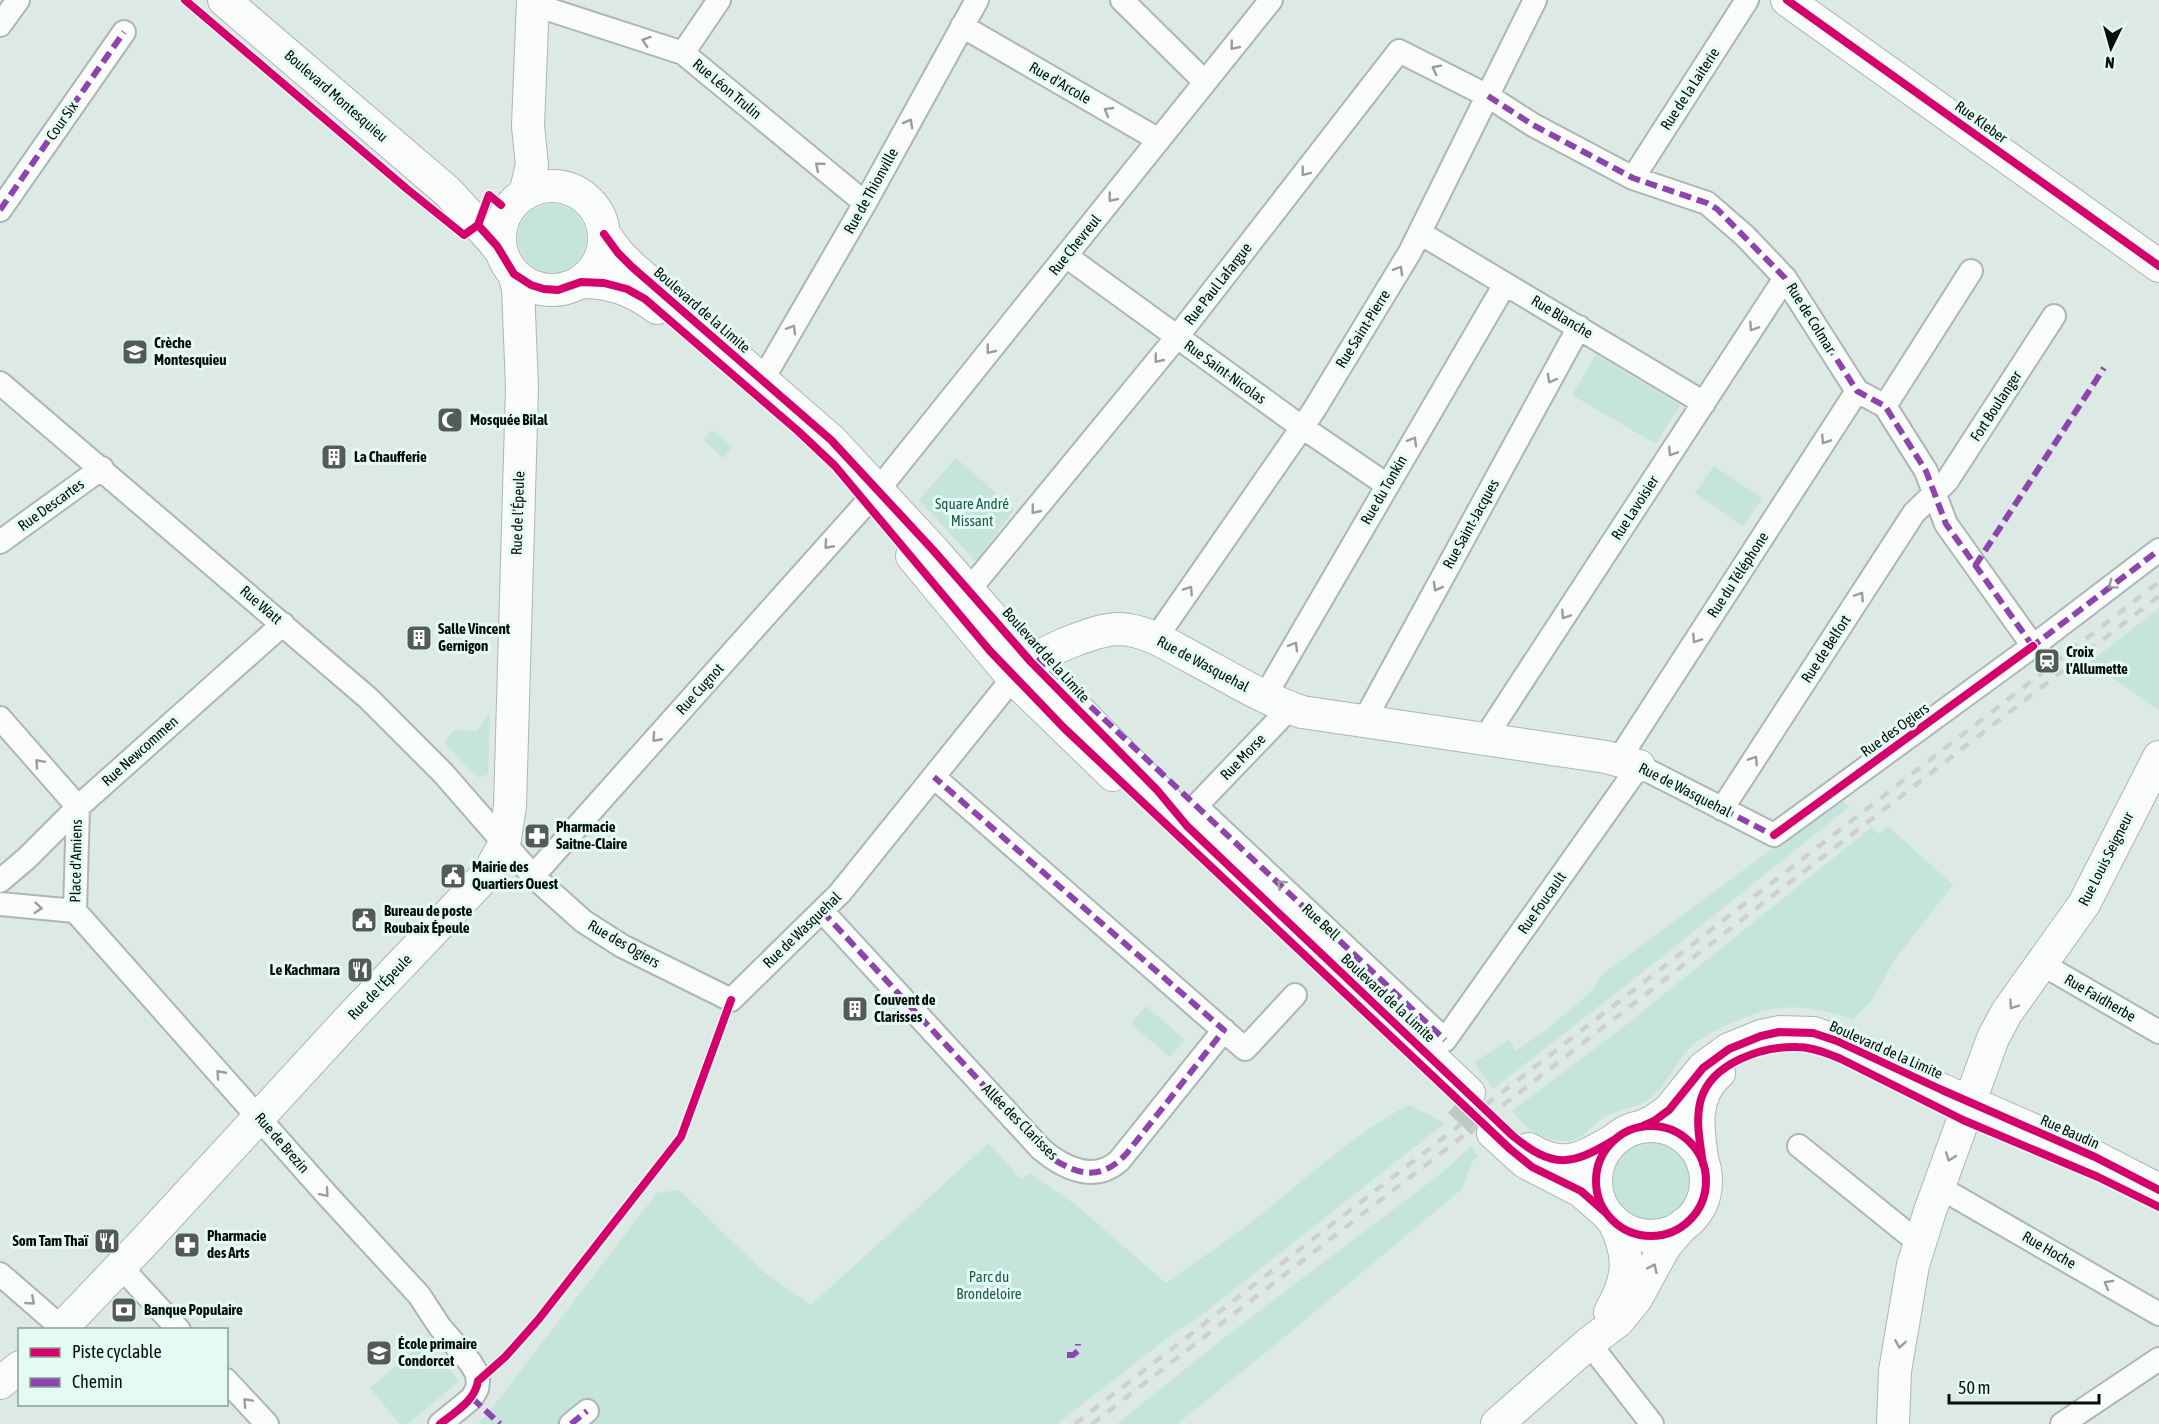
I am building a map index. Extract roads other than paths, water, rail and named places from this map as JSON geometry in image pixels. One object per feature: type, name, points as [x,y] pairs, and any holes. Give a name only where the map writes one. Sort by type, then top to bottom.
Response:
[{"type":"main road","name":"Boulevard Montesquieu","points":[[224,0],[448,192],[493,241],[508,264]]},
{"type":"main road","name":"Rue Kleber","points":[[1787,0],[2158,262]]},
{"type":"main road","points":[[520,198],[532,165],[528,133],[533,2]]},
{"type":"main road","points":[[530,100],[539,138],[559,172],[574,191],[593,206],[600,217],[604,234],[600,258],[590,274],[573,285],[551,290],[537,288],[525,282],[508,264],[500,240],[501,226],[506,213],[520,198],[537,188],[549,186],[574,191]]},
{"type":"main road","name":"Boulevard Montesquieu","points":[[448,192],[464,201],[477,204],[493,205],[520,198]]},
{"type":"main road","name":"Boulevard de la Limite","points":[[604,234],[618,254],[632,267],[831,440],[873,496],[1022,670]]},
{"type":"main road","name":"Rue de l'Épeule","points":[[62,1328],[489,872],[504,845],[510,806],[522,387],[518,288],[508,264]]},
{"type":"main road","name":"Boulevard de la Limite","points":[[573,285],[603,283],[620,286],[634,292],[657,309],[873,496],[969,590],[1064,728],[1464,1097]]},
{"type":"main road","name":"Rue de l'Épeule","points":[[522,387],[527,339],[532,324],[547,304],[573,285]]},
{"type":"main road","name":"Rue de Wasquehal","points":[[1022,670],[1054,649],[1098,632],[1119,629],[1156,638],[1278,702],[1316,715],[1485,738],[1629,762]]},
{"type":"main road","name":"Rue Louis Seigneur","points":[[1893,1424],[1895,1371],[1906,1300],[1919,1243],[1993,1038],[2000,1024],[2087,898],[2159,758]]},
{"type":"main road","name":"Boulevard de la Limite","points":[[1643,1126],[1669,1110],[1692,1079],[1715,1058],[1742,1042],[1779,1032],[1826,1036],[1966,1111]]},
{"type":"main road","name":"Boulevard de la Limite","points":[[1703,1164],[1698,1120],[1701,1098],[1706,1087],[1714,1077],[1735,1062],[1768,1050],[1796,1047],[1826,1052],[1966,1111]]},
{"type":"main road","name":"Rue Baudin","points":[[1966,1111],[2095,1157],[2159,1190]]},
{"type":"main road","name":"Rue Baudin","points":[[1966,1111],[2121,1186],[2159,1207]]},
{"type":"main road","points":[[1497,1424],[1589,1343],[1607,1331],[1628,1310],[1643,1288],[1665,1246],[1696,1212],[1704,1195],[1706,1179],[1703,1164],[1694,1146],[1679,1134],[1662,1127],[1643,1126],[1630,1130],[1589,1155],[1568,1161],[1558,1160],[1531,1150],[1497,1129],[1525,1162],[1581,1191],[1629,1231],[1648,1235],[1668,1233],[1685,1224]]},
{"type":"main road","points":[[1589,1343],[1616,1302],[1626,1270],[1622,1238],[1598,1196],[1596,1173],[1602,1155],[1614,1140]]},
{"type":"main road","points":[[0,1383],[18,1369]]},
{"type":"street","points":[[0,25],[18,0]]},
{"type":"street","points":[[683,53],[719,0]]},
{"type":"street","name":"Rue de Thionville","points":[[763,380],[865,203],[977,0]]},
{"type":"street","points":[[1122,0],[1205,82]]},
{"type":"street","name":"Rue Chevreul","points":[[873,496],[1271,0]]},
{"type":"street","name":"Rue Saint-Pierre","points":[[1156,638],[1302,427],[1390,286],[1420,233],[1535,0]]},
{"type":"street","name":"Rue de la Laiterie","points":[[1633,178],[1747,0]]},
{"type":"street","name":"Rue Léon Trulin","points":[[533,2],[683,53],[865,203]]},
{"type":"street","name":"Rue d'Arcole","points":[[962,26],[1159,140]]},
{"type":"street","name":"Cour Six","points":[[0,210],[124,32]]},
{"type":"street","name":"Rue Paul Lafargue","points":[[969,590],[1177,337],[1399,51],[1488,96]]},
{"type":"street","name":"Rue de Colmar","points":[[1488,96],[1533,125],[1633,178],[1655,187],[1698,198],[1717,209],[1745,236],[1785,278],[1857,391],[1885,406],[1926,471],[1946,524],[2032,646]]},
{"type":"street","name":"Rue Blanche","points":[[1420,233],[1704,403]]},
{"type":"street","name":"Rue Saint-Nicolas","points":[[1066,256],[1302,427],[1387,485]]},
{"type":"street","points":[[1885,406],[1971,271]]},
{"type":"street","name":"Rue Lavoisier","points":[[1485,738],[1785,278]]},
{"type":"street","name":"Rue du Tonkin","points":[[1278,702],[1387,485],[1505,284]]},
{"type":"street","name":"Fort Boulanger","points":[[1935,493],[1947,481],[2054,316]]},
{"type":"street","name":"Rue Saint-Jacques","points":[[1364,721],[1579,327]]},
{"type":"street","name":"Rue Watt","points":[[0,383],[283,624],[404,732],[443,773],[504,845]]},
{"type":"street","name":"Rue du Téléphone","points":[[1629,762],[1857,391]]},
{"type":"street","name":"Rue Descartes","points":[[0,542],[102,468]]},
{"type":"street","name":"Rue de Belfort","points":[[1722,809],[1914,513],[1935,493]]},
{"type":"street","name":"Rue Cugnot","points":[[533,876],[873,496]]},
{"type":"street","name":"Rue des Ogiers","points":[[1774,835],[2159,550]]},
{"type":"street","name":"Rue Newcommen","points":[[0,881],[27,858],[78,807],[283,624]]},
{"type":"street","name":"Rue de Wasquehal","points":[[730,1000],[855,876],[1022,670]]},
{"type":"street","name":"Rue Morse","points":[[1196,806],[1278,702]]},
{"type":"street","points":[[0,718],[78,807]]},
{"type":"street","name":"Rue de Wasquehal","points":[[1629,762],[1774,835]]},
{"type":"street","name":"Rue Foucault","points":[[1445,1040],[1629,762]]},
{"type":"street","points":[[934,777],[1245,1049],[1295,995]]},
{"type":"street","name":"Rue Bell","points":[[1196,806],[1445,1040]]},
{"type":"street","name":"Place d'Amiens","points":[[0,904],[75,911],[78,807]]},
{"type":"street","name":"Rue des Ogiers","points":[[504,845],[533,876],[584,921],[609,939],[730,1000]]},
{"type":"street","name":"Rue de Brezin","points":[[75,911],[419,1295],[440,1327],[470,1362],[478,1381],[477,1389],[472,1398],[440,1424]]},
{"type":"street","name":"Allée des Clarisses","points":[[822,911],[1041,1149],[1063,1165],[1073,1169],[1094,1173],[1112,1168],[1224,1030]]},
{"type":"street","name":"Rue Faidherbe","points":[[2044,961],[2159,1032]]},
{"type":"street","points":[[1799,1146],[1919,1243]]},
{"type":"street","name":"Rue Hoche","points":[[1939,1187],[2159,1314]]},
{"type":"street","points":[[121,1267],[178,1328]]},
{"type":"street","points":[[0,1274],[60,1328]]},
{"type":"street","points":[[1589,1343],[1652,1424]]},
{"type":"street","points":[[2062,1424],[2159,1359]]},
{"type":"street","points":[[228,1382],[267,1424]]},
{"type":"tunnel","points":[[1459,1101],[1493,1133]]},
{"type":"railway","points":[[1075,1424],[2159,582]]},
{"type":"railway","points":[[1092,1424],[2159,596]]},
{"type":"place","name":"Crèche Montesquieu","points":[[135,352]]},
{"type":"place","name":"Mosquée Bilal","points":[[450,420]]},
{"type":"place","name":"La Chaufferie","points":[[334,457]]},
{"type":"place","name":"Salle Vincent Gernigon","points":[[419,638]]},
{"type":"place","name":"Croix l'Allumette","points":[[2047,661]]},
{"type":"place","name":"Pharmacie Saitne-Claire","points":[[537,836]]},
{"type":"place","name":"Mairie des Quartiers Ouest","points":[[453,876]]},
{"type":"place","name":"Bureau de poste Roubaix Épeule","points":[[364,920]]},
{"type":"place","name":"Le Kachmara","points":[[360,970]]},
{"type":"place","name":"Couvent de Clarisses","points":[[855,1009]]},
{"type":"place","name":"Som Tam Thaï","points":[[107,1241]]},
{"type":"place","name":"Pharmacie des Arts","points":[[187,1245]]},
{"type":"place","name":"Banque Populaire","points":[[124,1310]]},
{"type":"place","name":"École primaire Condorcet","points":[[379,1353]]},
{"type":"park label","name":"Square André Missant","points":[[972,512]]},
{"type":"park label","name":"Parc du Brondeloire","points":[[989,1286]]}]
